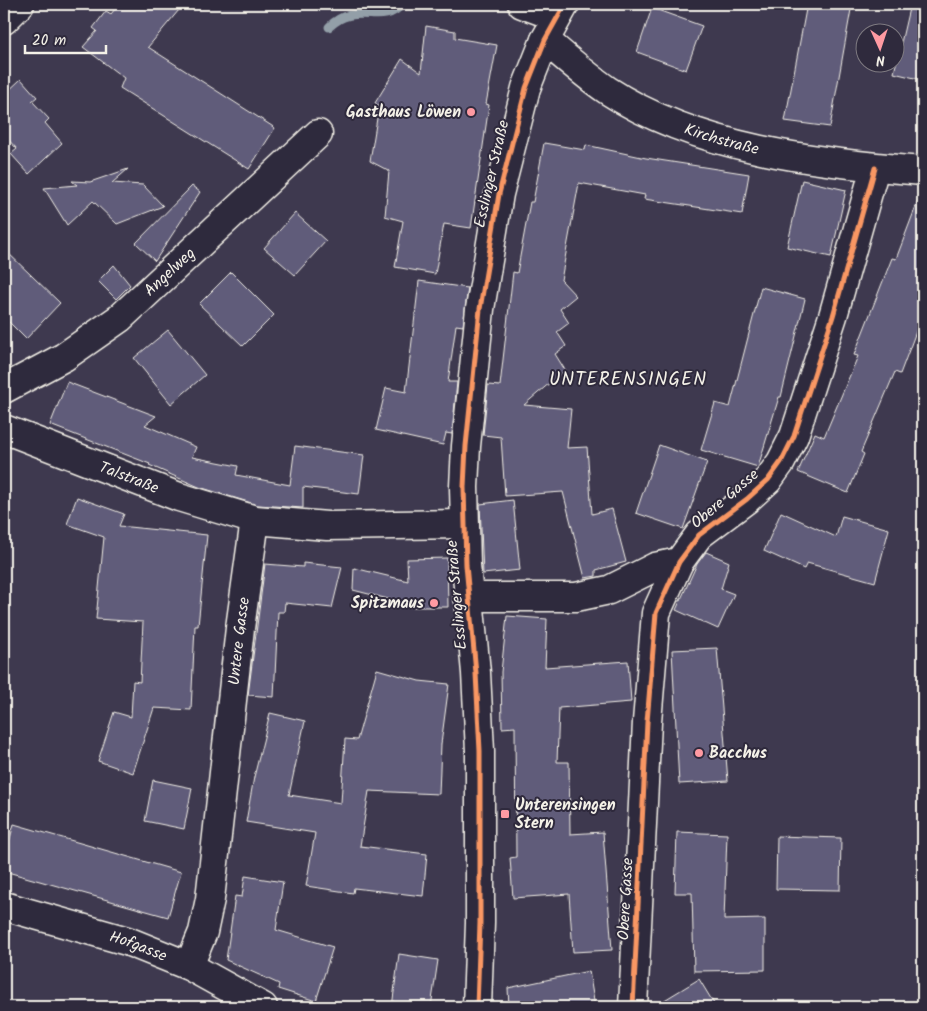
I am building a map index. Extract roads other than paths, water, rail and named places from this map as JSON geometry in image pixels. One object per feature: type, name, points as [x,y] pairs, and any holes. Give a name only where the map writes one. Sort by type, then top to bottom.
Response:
[{"type":"street","name":"Kirchstraße","points":[[522,4],[556,20],[608,90],[691,131],[760,150],[875,168],[923,171]]},
{"type":"street","name":"Esslinger Straße","points":[[477,1007],[480,922],[480,751],[476,672],[468,597],[464,524],[466,446],[488,248],[526,88],[556,20]]},
{"type":"street","name":"Angelweg","points":[[4,388],[64,357],[120,318],[318,134]]},
{"type":"street","name":"Obere Gasse","points":[[633,1007],[653,630],[662,596],[679,562],[699,535],[748,499],[768,480],[781,462],[794,436],[833,316],[875,168]]},
{"type":"street","name":"Talstraße","points":[[4,430],[179,497],[255,520]]},
{"type":"street","points":[[255,520],[327,526],[464,524]]},
{"type":"street","name":"Untere Gasse","points":[[189,966],[203,932],[210,899],[240,628],[255,520]]},
{"type":"street","points":[[468,597],[576,597],[609,590],[655,567],[679,562]]},
{"type":"street","name":"Hofgasse","points":[[4,906],[127,941],[189,966],[263,1007]]},
{"type":"waterway","points":[[329,27],[339,19],[349,15],[386,14],[394,11],[402,4]]},
{"type":"place","name":"Gasthaus Löwen","points":[[471,112]]},
{"type":"place","name":"Spitzmaus","points":[[434,603]]},
{"type":"place","name":"Bacchus","points":[[699,753]]},
{"type":"place","name":"Unterensingen Stern","points":[[505,814]]},
{"type":"district","name":"UNTERENSINGEN","points":[[628,380]]}]
